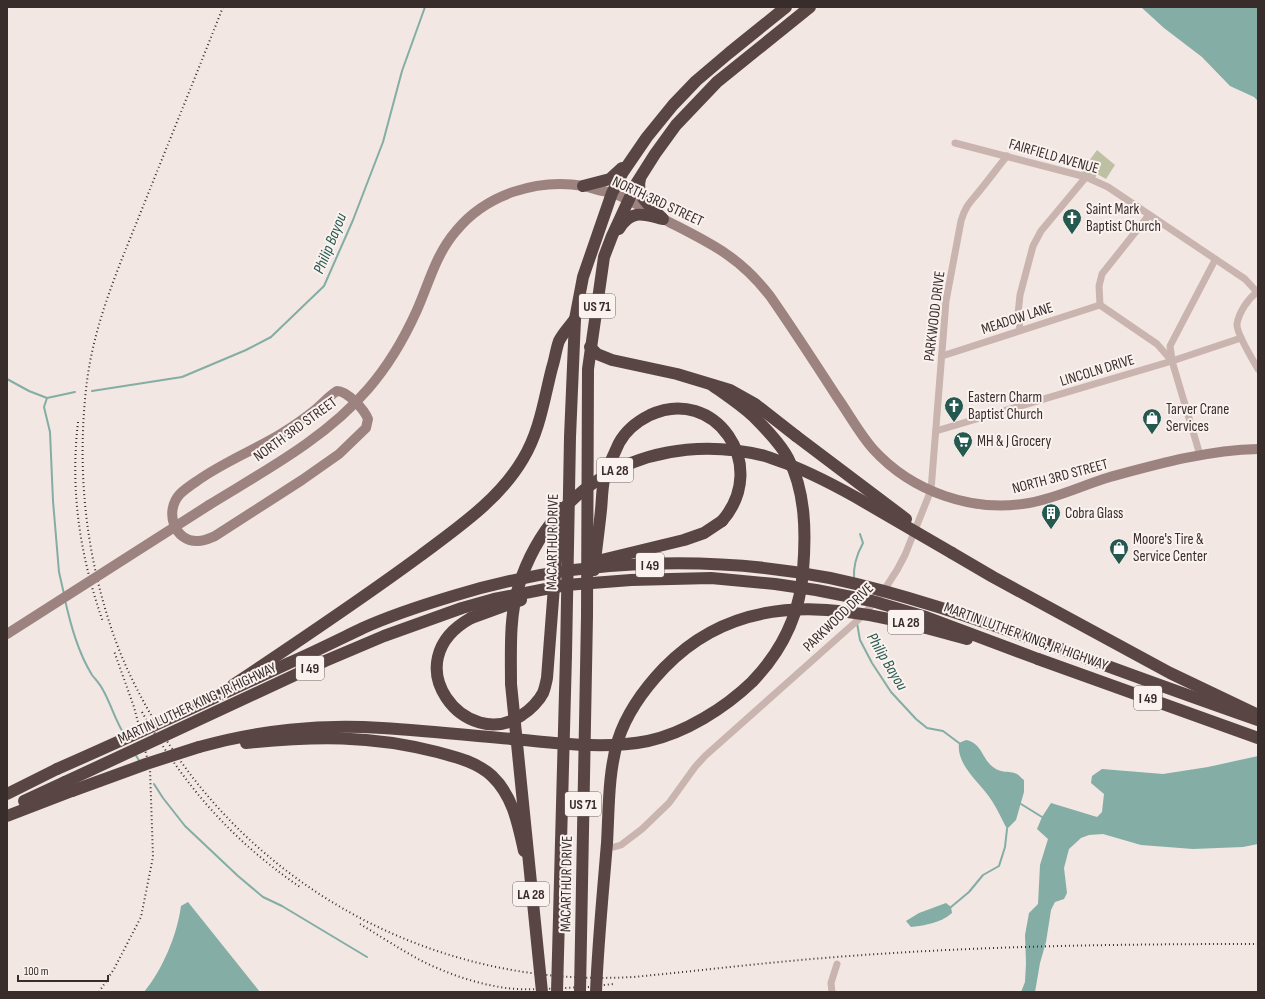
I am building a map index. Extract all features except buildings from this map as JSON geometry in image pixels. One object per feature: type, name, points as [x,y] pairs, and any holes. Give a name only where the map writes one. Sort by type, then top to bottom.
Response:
[{"type":"highway","name":"US 71","points":[[661,119],[681,96],[712,67],[786,7]]},
{"type":"highway","name":"MACARTHUR DRIVE","points":[[580,992],[587,615],[588,369],[604,257],[612,236],[641,175],[676,125],[717,82],[810,7]]},
{"type":"highway","points":[[584,186],[604,182],[615,175],[661,119]]},
{"type":"highway","name":"MACARTHUR DRIVE","points":[[557,992],[570,437],[575,319],[583,277],[612,193],[634,155],[661,119]]},
{"type":"highway","points":[[641,175],[638,188],[640,193],[647,203],[663,218]]},
{"type":"highway","points":[[604,257],[622,223],[627,218],[640,214],[663,218]]},
{"type":"highway","points":[[216,697],[384,583],[464,523],[509,479],[523,460],[538,427],[559,341],[575,319]]},
{"type":"highway","points":[[590,347],[597,354],[612,360],[676,374],[730,390],[755,404],[952,553],[993,577],[1170,673],[1258,715]]},
{"type":"highway","points":[[7,816],[68,786],[167,756],[243,736],[284,730],[321,727],[381,728],[547,742],[618,745],[651,740],[687,726],[727,703],[743,690],[770,662],[784,639],[797,603],[802,578],[804,528],[800,496],[788,458],[779,445],[753,416],[712,385]]},
{"type":"highway","points":[[558,572],[597,560],[684,540],[704,533],[722,521],[738,497],[741,477],[735,445],[722,428],[708,417],[690,410],[680,409],[661,411],[636,422],[630,428],[620,443],[604,479],[591,598],[587,615]]},
{"type":"highway","points":[[566,584],[472,618],[456,628],[448,636],[441,647],[437,672],[443,693],[451,705],[470,718],[481,723],[493,725],[504,724],[517,719],[526,713],[537,702],[543,693],[547,678],[564,461],[570,437]]},
{"type":"highway","name":"LA 28","points":[[542,992],[511,684],[512,638],[518,586],[527,563],[540,537],[554,517],[580,492],[615,470],[648,457],[682,450],[723,448],[765,456],[805,470],[952,553]]},
{"type":"highway","name":"MARTIN LUTHER KING, JR HIGHWAY","points":[[7,794],[57,769],[366,627],[397,615],[469,591],[518,579],[558,572],[605,567],[683,563],[778,570],[829,578],[903,596],[958,612],[1258,720]]},
{"type":"highway","name":"MARTIN LUTHER KING, JR HIGHWAY","points":[[7,810],[68,786],[338,655],[384,636],[462,608],[494,599],[566,584],[631,580],[711,578],[810,589],[872,601],[926,617],[1258,738]]},
{"type":"highway","name":"LA 28","points":[[596,992],[610,789],[618,741],[634,705],[659,673],[685,648],[717,628],[739,620],[771,611],[806,608],[868,614],[905,622],[1038,659]]},
{"type":"highway","points":[[199,747],[288,739],[340,738],[378,741],[401,745],[428,750],[467,761],[481,768],[492,776],[505,792],[516,817],[529,870]]},
{"type":"street","name":"FAIRFIELD AVENUE","points":[[955,143],[1086,176],[1108,187],[1149,216],[1245,279],[1257,292],[1246,303],[1240,314],[1237,325],[1241,338]]},
{"type":"street","name":"PARKWOOD DRIVE","points":[[614,847],[621,845],[636,834],[669,803],[695,767],[705,756],[859,619],[881,595],[905,555],[931,490],[946,301],[964,211],[970,201],[1007,156]]},
{"type":"street","points":[[1020,330],[1018,314],[1020,295],[1033,246],[1041,231],[1086,176]]},
{"type":"street","name":"NORTH 3RD STREET","points":[[7,634],[307,443],[340,417],[355,403],[377,378],[399,345],[416,312],[440,254],[462,224],[484,207],[502,196],[534,186],[584,186],[612,193],[700,238],[724,252],[742,265],[754,277],[775,304],[857,428],[874,449],[897,470],[931,490],[957,500],[979,505],[1017,505],[1041,500],[1128,472],[1200,455],[1258,449]]},
{"type":"street","points":[[1149,216],[1102,274],[1099,286],[1100,305],[1158,344],[1172,361]]},
{"type":"street","points":[[1200,455],[1172,361],[1170,346],[1215,260]]},
{"type":"street","name":"MEADOW LANE","points":[[942,356],[1100,305]]},
{"type":"street","points":[[1241,338],[1258,369]]},
{"type":"street","name":"LINCOLN DRIVE","points":[[936,431],[1172,361],[1241,338]]},
{"type":"street","points":[[337,391],[342,391],[355,403],[366,414],[368,419],[366,428],[339,454],[216,536],[206,540],[190,540],[178,531],[172,520],[172,507],[180,494],[195,483],[223,464],[261,445],[297,424],[337,391]]},
{"type":"street","points":[[832,992],[831,983],[837,964]]},
{"type":"green space","points":[[1097,150],[1115,165],[1106,179],[1097,174],[1095,178],[1081,172]]},
{"type":"water","points":[[1141,7],[1258,7],[1258,101],[1254,97],[1230,86],[1202,57],[1164,28]]},
{"type":"water","points":[[966,740],[975,744],[979,748],[986,760],[993,767],[1002,771],[1017,774],[1024,780],[1024,792],[1016,820],[1007,829],[992,801],[970,774],[961,759],[959,743]]},
{"type":"water","points":[[1258,756],[1258,844],[1243,847],[1193,849],[1141,845],[1103,834],[1089,835],[1081,838],[1069,849],[1064,868],[1067,893],[1064,899],[1055,902],[1051,910],[1046,942],[1040,963],[1035,992],[1021,992],[1025,982],[1025,935],[1029,913],[1038,904],[1040,865],[1048,839],[1037,829],[1042,817],[1051,803],[1097,817],[1102,812],[1104,794],[1091,783],[1092,776],[1102,769],[1163,774],[1208,767]]},
{"type":"water","points":[[188,902],[260,992],[144,992],[157,973],[173,940],[181,906]]},
{"type":"water","points":[[946,903],[951,907],[952,913],[938,921],[911,927],[906,921],[919,913]]},
{"type":"waterway","name":"Philip Bayou","points":[[92,391],[182,377],[246,350],[271,337],[324,286],[353,220],[383,142],[402,71],[425,7]]},
{"type":"waterway","name":"Philip Bayou","points":[[7,379],[29,391],[47,398],[75,392]]},
{"type":"waterway","points":[[47,398],[44,407],[50,432],[53,501],[59,572],[64,594]]},
{"type":"waterway","name":"Philip Bayou","points":[[854,579],[856,560],[863,543],[860,534]]},
{"type":"waterway","points":[[65,600],[72,629],[79,648],[92,675],[103,690],[124,734]]},
{"type":"waterway","name":"Philip Bayou","points":[[857,623],[860,640],[872,663],[891,692],[916,719],[927,728],[943,731],[959,743]]},
{"type":"waterway","points":[[135,754],[140,762]]},
{"type":"waterway","points":[[154,784],[185,826],[238,876],[263,897],[282,906],[367,957]]},
{"type":"waterway","name":"Philip Bayou","points":[[1021,804],[1042,817]]},
{"type":"waterway","points":[[951,907],[969,892],[983,875],[999,866],[1005,847],[1007,829]]},
{"type":"railway","points":[[223,7],[102,313],[87,381],[84,411],[83,471],[88,531],[93,560],[108,618],[125,665],[140,695],[165,738],[206,794],[254,844],[308,886],[366,921],[429,948],[495,967],[563,976],[633,977],[800,960],[987,948],[1149,944],[1258,944]]},
{"type":"railway","points":[[78,422],[75,474],[79,524],[88,573],[103,622]]},
{"type":"railway","points":[[99,992],[114,969],[141,917],[153,857],[150,769],[134,707],[114,651]]},
{"type":"railway","points":[[142,712],[158,739],[192,787],[210,809],[252,850],[300,887]]},
{"type":"railway","points":[[360,924],[422,961],[452,974],[474,981],[516,989],[585,987]]},
{"type":"railway","points":[[580,988],[613,984]]},
{"type":"place","name":"Saint Mark Baptist Church","points":[[1072,235]]},
{"type":"place","name":"Eastern Charm Baptist Church","points":[[954,423]]},
{"type":"place","name":"Tarver Crane Services","points":[[1152,435]]},
{"type":"place","name":"MH & J Grocery","points":[[963,458]]},
{"type":"place","name":"Cobra Glass","points":[[1051,530]]},
{"type":"place","name":"Moore's Tire & Service Center","points":[[1119,565]]}]
